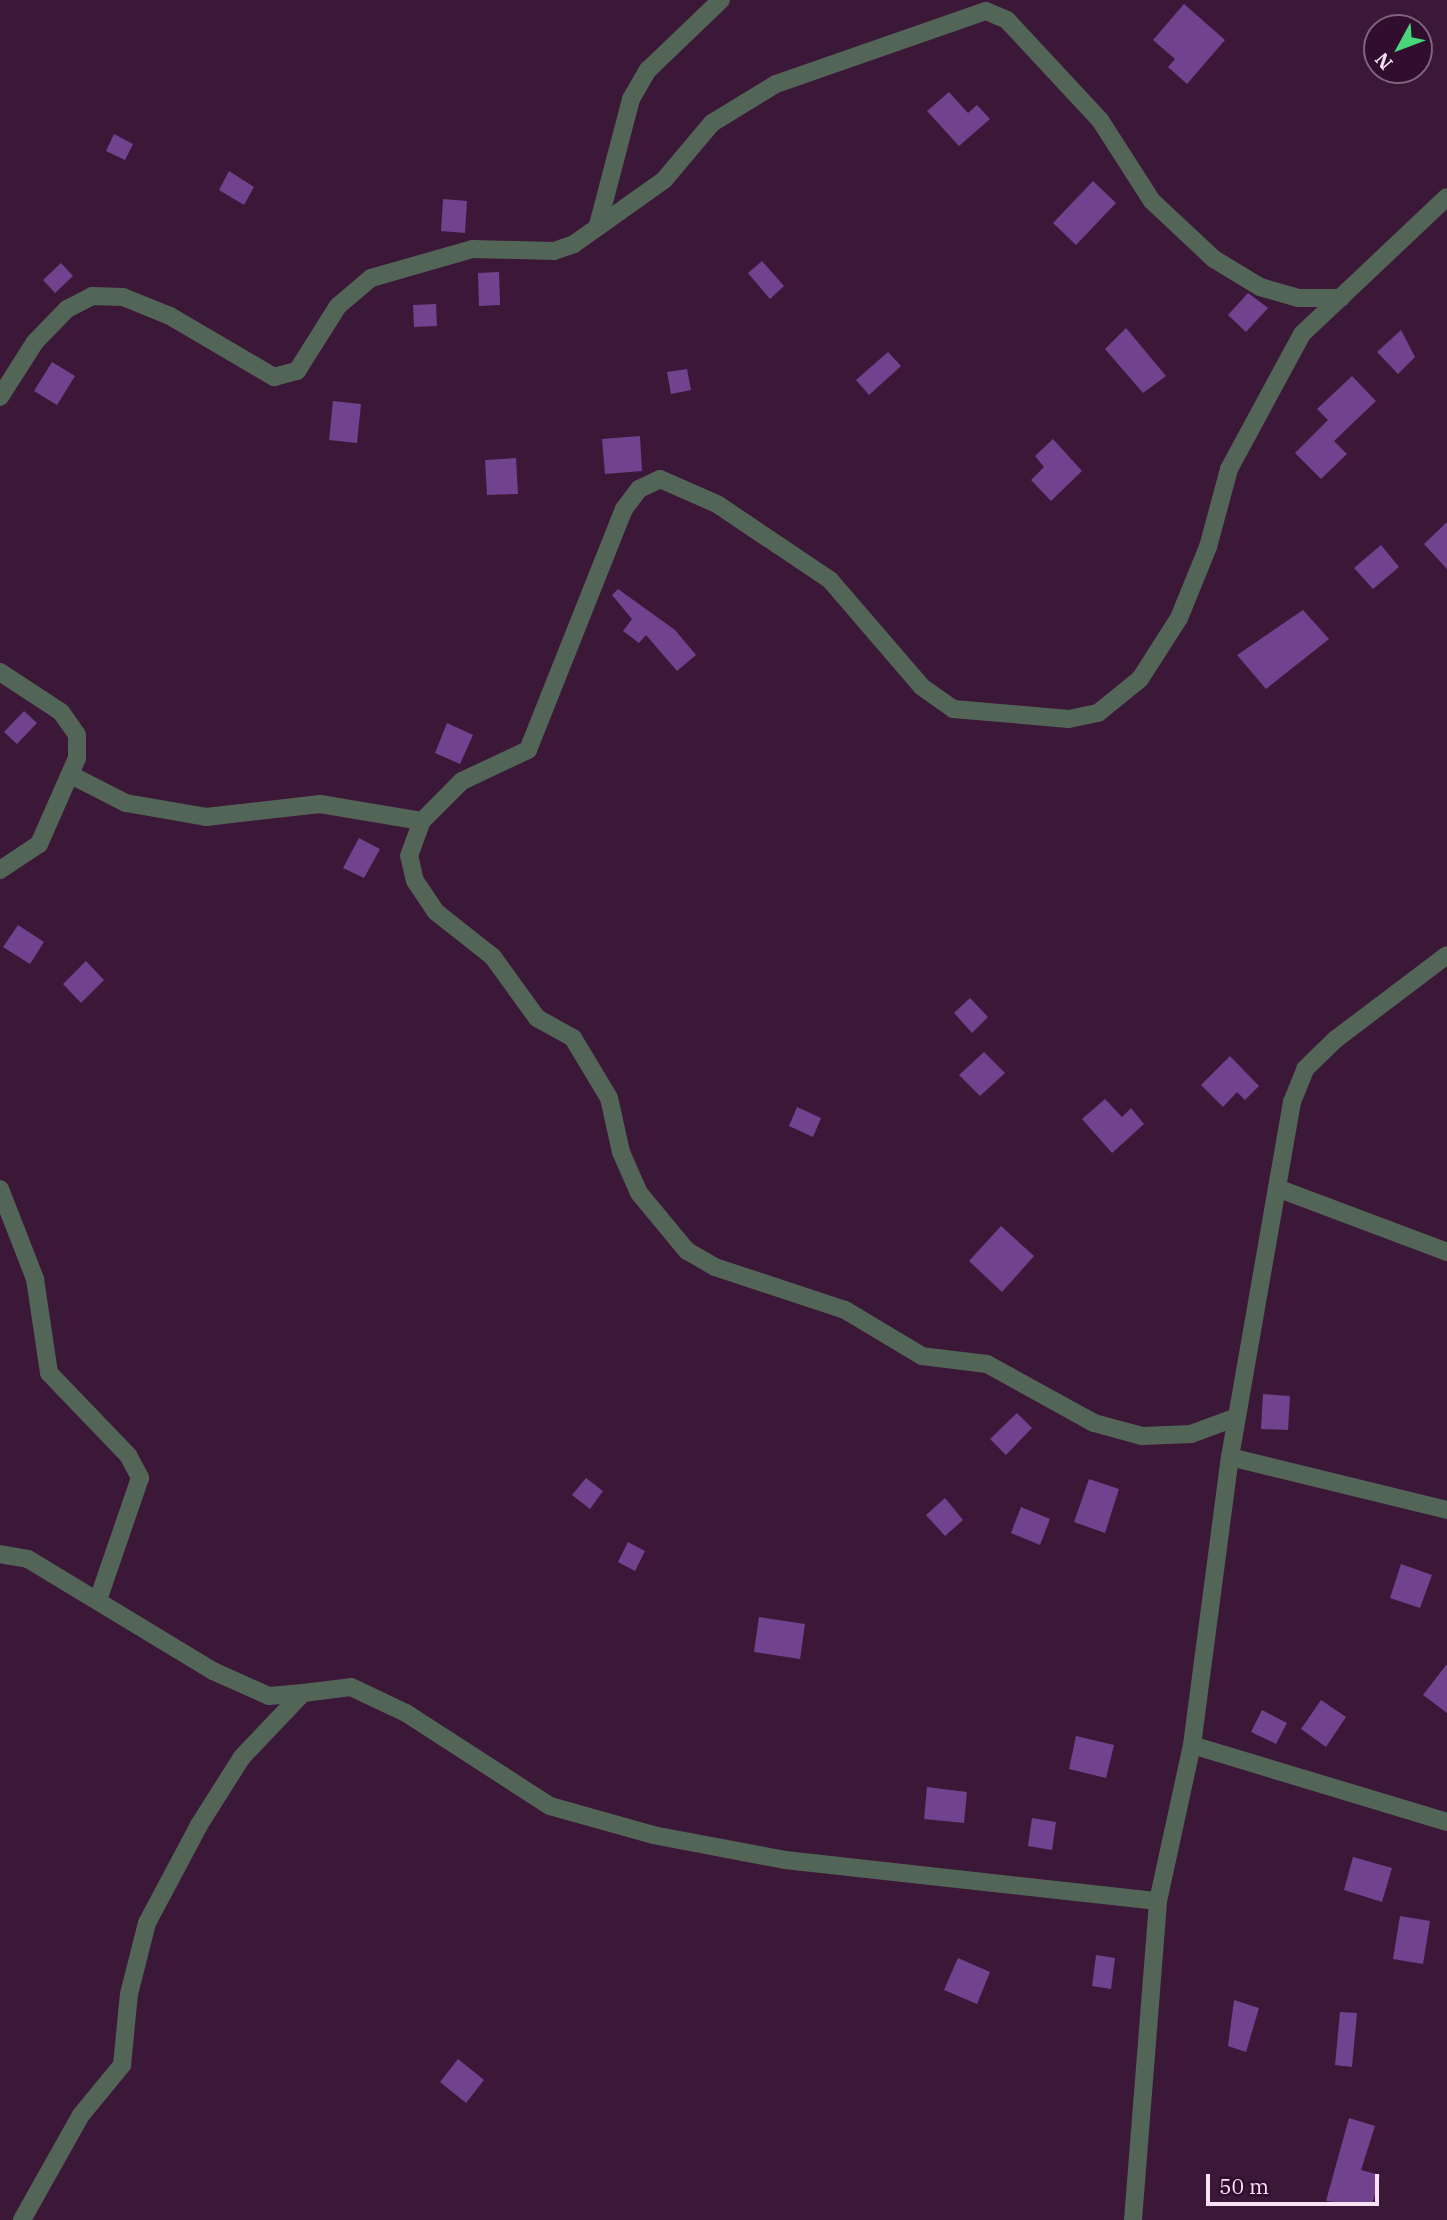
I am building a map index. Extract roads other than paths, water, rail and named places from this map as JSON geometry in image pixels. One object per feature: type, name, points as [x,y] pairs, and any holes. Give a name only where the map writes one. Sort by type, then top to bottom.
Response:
[{"type":"street","points":[[598,225],[631,99],[648,70],[721,0]]},
{"type":"street","points":[[0,397],[35,342],[67,309],[92,296],[123,298],[170,316],[274,377],[297,371],[338,306],[371,278],[473,249],[554,251],[664,180],[712,123],[776,84],[981,6],[1007,20],[1035,50],[1100,121],[1152,201],[1214,260],[1261,287],[1298,298],[1341,298]]},
{"type":"street","points":[[1237,1417],[1191,1434],[1142,1436],[1094,1423],[987,1364],[922,1356],[845,1310],[715,1267],[687,1251],[639,1193],[621,1152],[609,1098],[573,1038],[537,1018],[493,957],[436,912],[415,881],[409,856],[422,821],[462,781],[528,750],[624,509],[639,489],[660,479],[717,504],[830,580],[922,687],[953,709],[1069,719],[1098,713],[1140,679],[1179,618],[1208,547],[1229,469],[1303,334],[1447,197]]},
{"type":"street","points":[[0,672],[61,712],[76,735],[71,775],[39,844],[0,870]]},
{"type":"street","points":[[71,775],[126,803],[206,817],[320,804],[422,821]]},
{"type":"street","points":[[1133,2220],[1158,1901],[1192,1745],[1230,1457],[1292,1102],[1306,1069],[1447,955]]},
{"type":"street","points":[[1277,1188],[1447,1252]]},
{"type":"street","points":[[0,1189],[35,1279],[49,1373],[128,1455],[140,1478],[99,1600]]},
{"type":"street","points":[[1230,1457],[1447,1510]]},
{"type":"street","points":[[0,1554],[28,1559],[225,1676],[269,1696],[351,1687],[406,1713],[550,1806],[653,1835],[785,1860],[1158,1901]]},
{"type":"street","points":[[22,2220],[81,2115],[122,2065],[129,1994],[147,1923],[186,1849],[242,1757],[303,1693]]},
{"type":"street","points":[[1192,1745],[1447,1822]]}]
